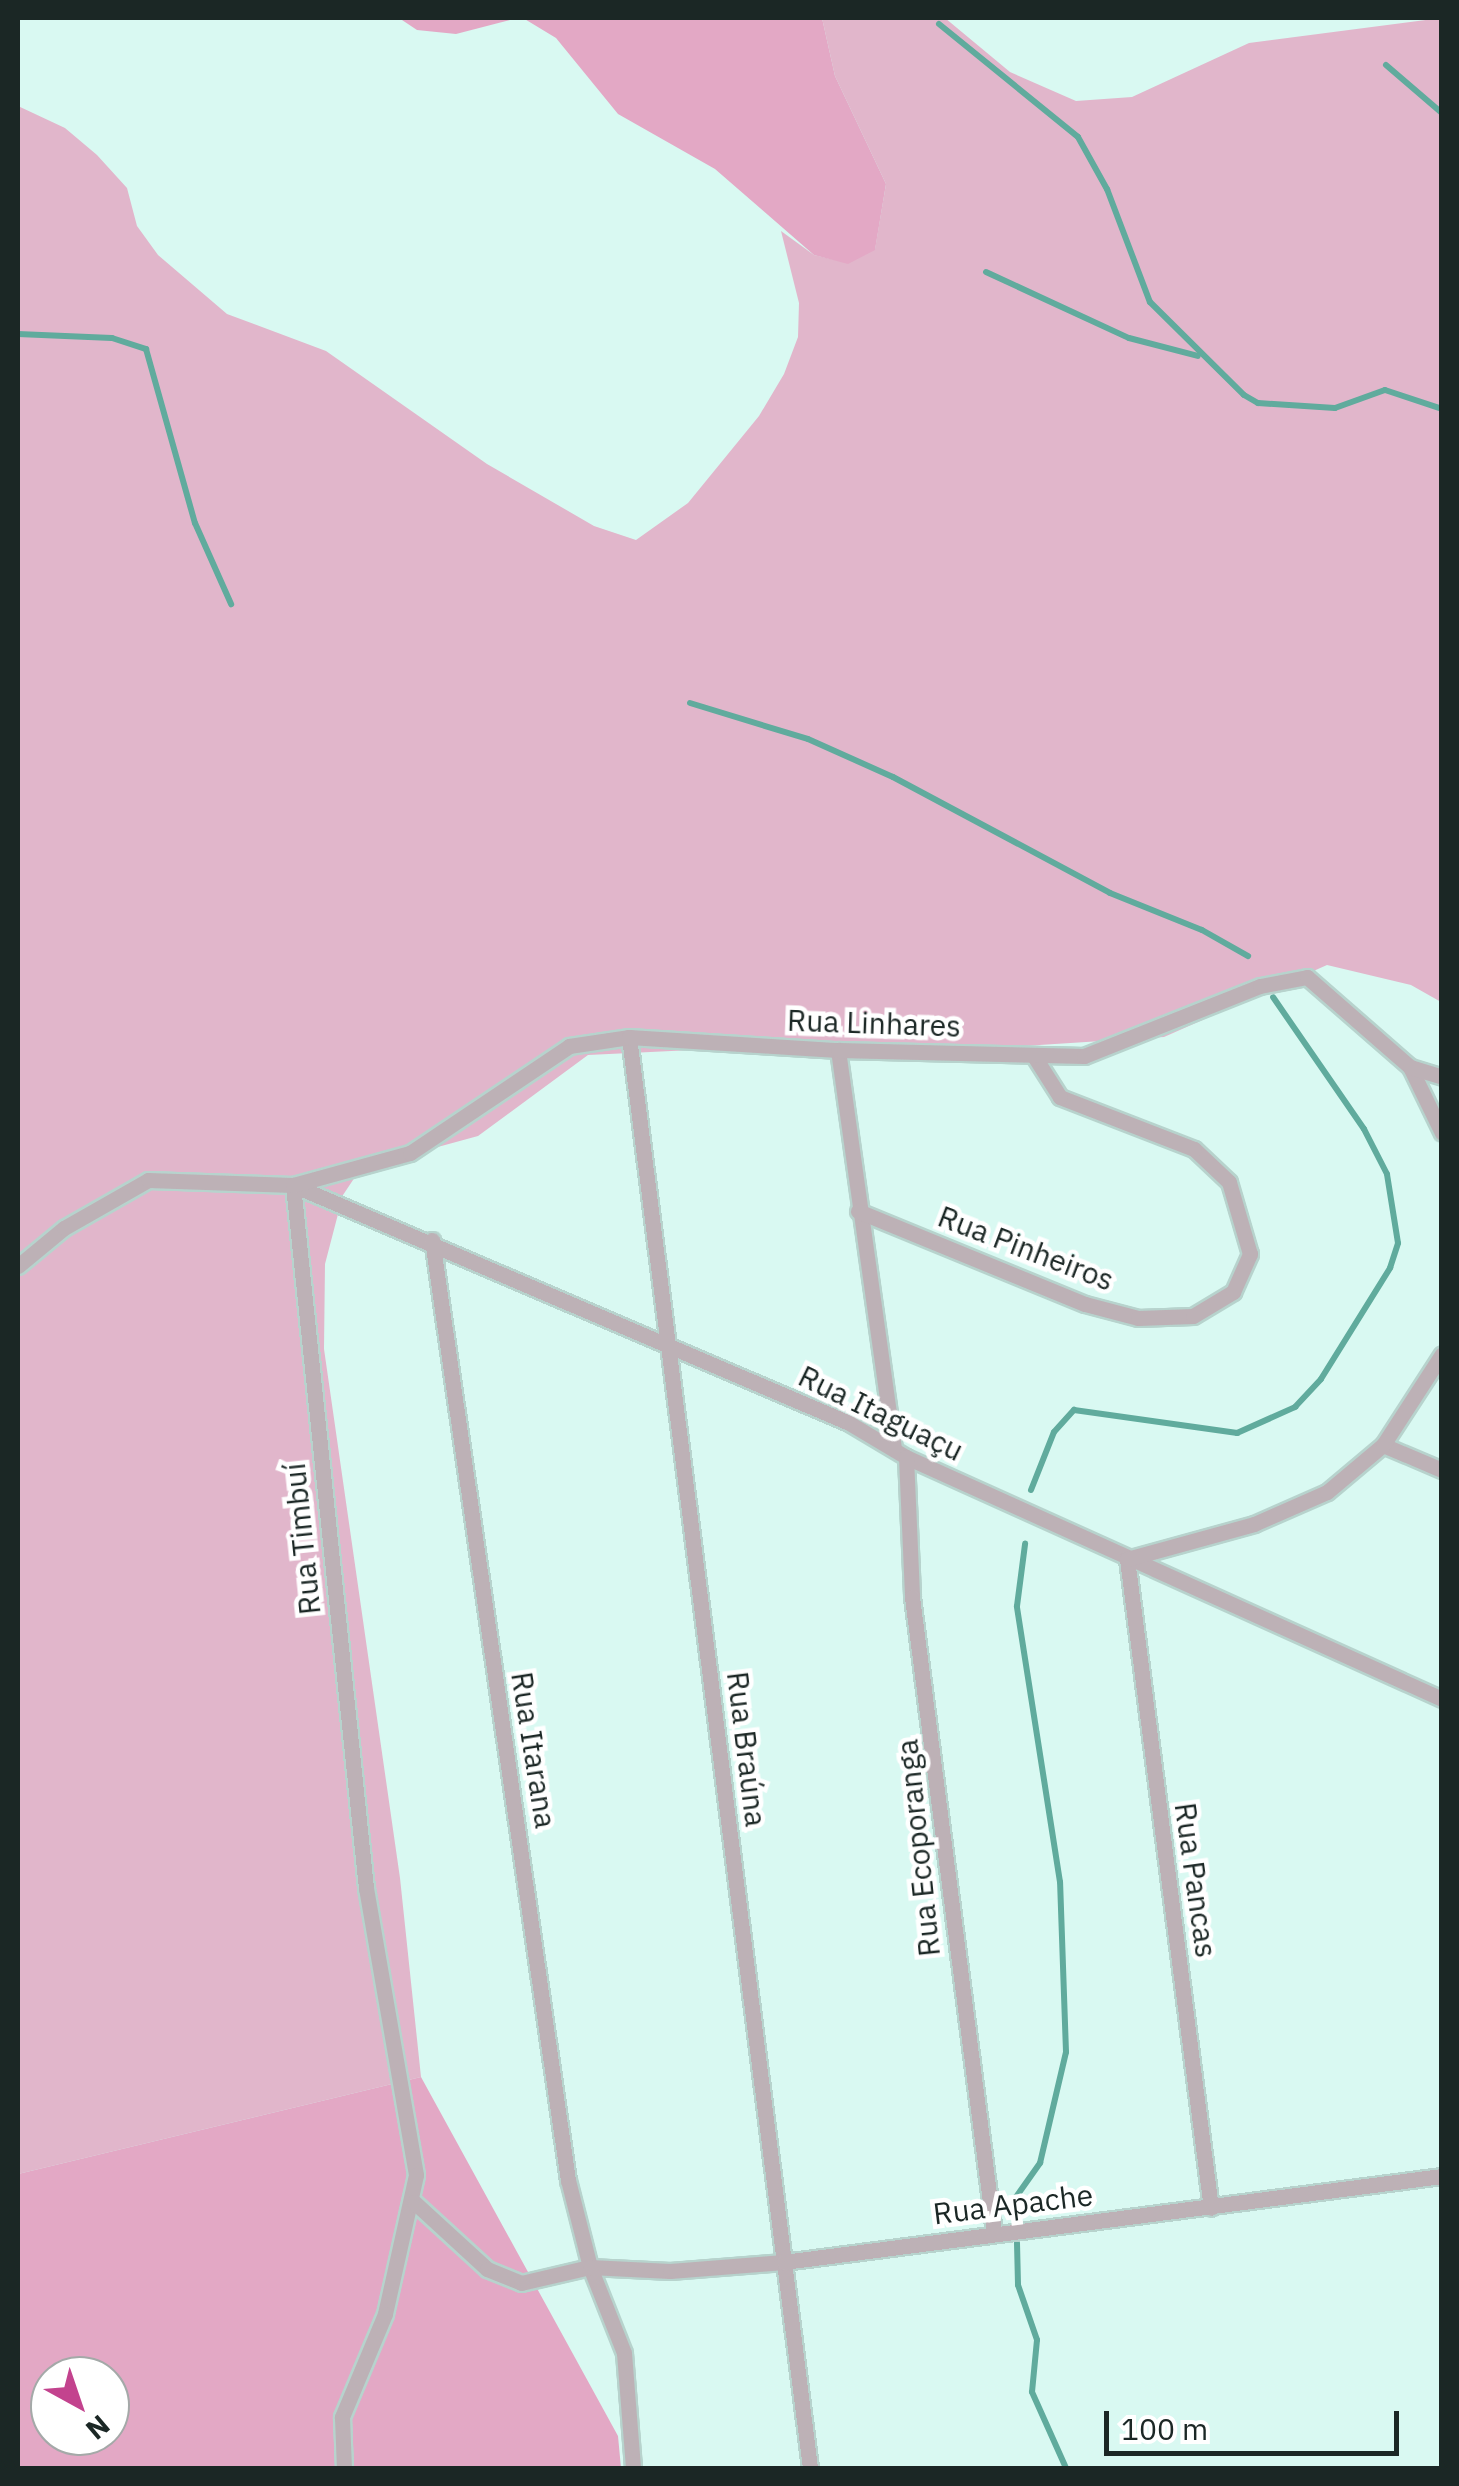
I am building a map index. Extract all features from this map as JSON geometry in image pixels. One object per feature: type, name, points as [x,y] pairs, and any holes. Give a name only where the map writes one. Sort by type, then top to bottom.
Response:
[{"type":"street","name":"Rua Linhares","points":[[294,1185],[410,1153],[569,1046],[628,1036],[838,1050],[1084,1056],[1260,986],[1306,977],[1410,1067],[1442,1077]]},
{"type":"street","name":"Rua Braúna","points":[[628,1036],[810,2468]]},
{"type":"street","name":"Rua Ecoporanga","points":[[838,1050],[858,1211],[900,1453],[912,1597],[994,2233]]},
{"type":"street","name":"Rua Pinheiros","points":[[858,1211],[1085,1304],[1138,1318],[1193,1316],[1233,1292],[1250,1254],[1229,1182],[1194,1148],[1060,1096],[1034,1056]]},
{"type":"street","points":[[1410,1067],[1442,1133]]},
{"type":"street","points":[[18,1266],[64,1228],[148,1180],[294,1185]]},
{"type":"street","name":"Rua Itaguaçu","points":[[294,1185],[432,1240],[668,1348],[849,1423],[900,1453],[1128,1560],[1442,1699]]},
{"type":"street","name":"Rua Timbuí","points":[[294,1185],[366,1888],[416,2174],[414,2202],[385,2314],[342,2416],[344,2468]]},
{"type":"street","name":"Rua Itarana","points":[[432,1240],[568,2180],[590,2268],[624,2354],[633,2468]]},
{"type":"street","points":[[1128,1560],[1302,1507],[1383,1445],[1442,1354]]},
{"type":"street","points":[[1383,1445],[1442,1470]]},
{"type":"street","name":"Rua Pancas","points":[[1128,1560],[1210,2208]]},
{"type":"street","name":"Rua Apache","points":[[414,2202],[487,2269],[521,2283],[590,2268],[670,2272],[784,2262],[1442,2176]]},
{"type":"shaded area","points":[[399,18],[518,18],[456,34],[417,30]]},
{"type":"shaded area","points":[[523,18],[822,18],[835,76],[886,184],[875,250],[848,264],[814,255],[715,169],[618,114],[556,38]]},
{"type":"shaded area","points":[[822,18],[945,18],[1010,72],[1076,101],[1132,97],[1249,43],[1441,18],[1441,1002],[1411,985],[1327,965],[1164,1037],[818,1059],[713,1049],[588,1055],[478,1136],[361,1168],[343,1195],[325,1264],[324,1349],[400,1878],[421,2077],[18,2174],[18,106],[65,128],[97,155],[127,188],[137,226],[158,255],[227,314],[326,351],[487,464],[594,526],[636,540],[688,503],[759,416],[784,374],[798,337],[799,303],[781,231],[814,255],[848,263],[875,249],[886,184],[835,76]]},
{"type":"shaded area","points":[[421,2077],[618,2436],[621,2468],[18,2468],[18,2174]]},
{"type":"waterway","points":[[939,24],[1078,137],[1107,189],[1150,302],[1244,395],[1258,403],[1335,408],[1385,390],[1442,409]]},
{"type":"waterway","points":[[1386,65],[1442,113]]},
{"type":"waterway","points":[[986,272],[1129,338],[1198,356]]},
{"type":"waterway","points":[[18,334],[112,338],[146,349],[195,523],[231,604]]},
{"type":"waterway","points":[[690,703],[808,739],[893,777],[1110,893],[1202,930],[1248,956]]},
{"type":"waterway","points":[[1031,1490],[1054,1432],[1074,1410],[1237,1433],[1295,1407],[1321,1379],[1390,1268],[1398,1243],[1387,1174],[1364,1129],[1273,997]]},
{"type":"waterway","points":[[1016,2215],[1016,2197],[1040,2163],[1066,2052],[1060,1882],[1017,1606],[1025,1544]]},
{"type":"waterway","points":[[1017,2243],[1018,2285],[1037,2340],[1032,2392],[1066,2468]]}]
